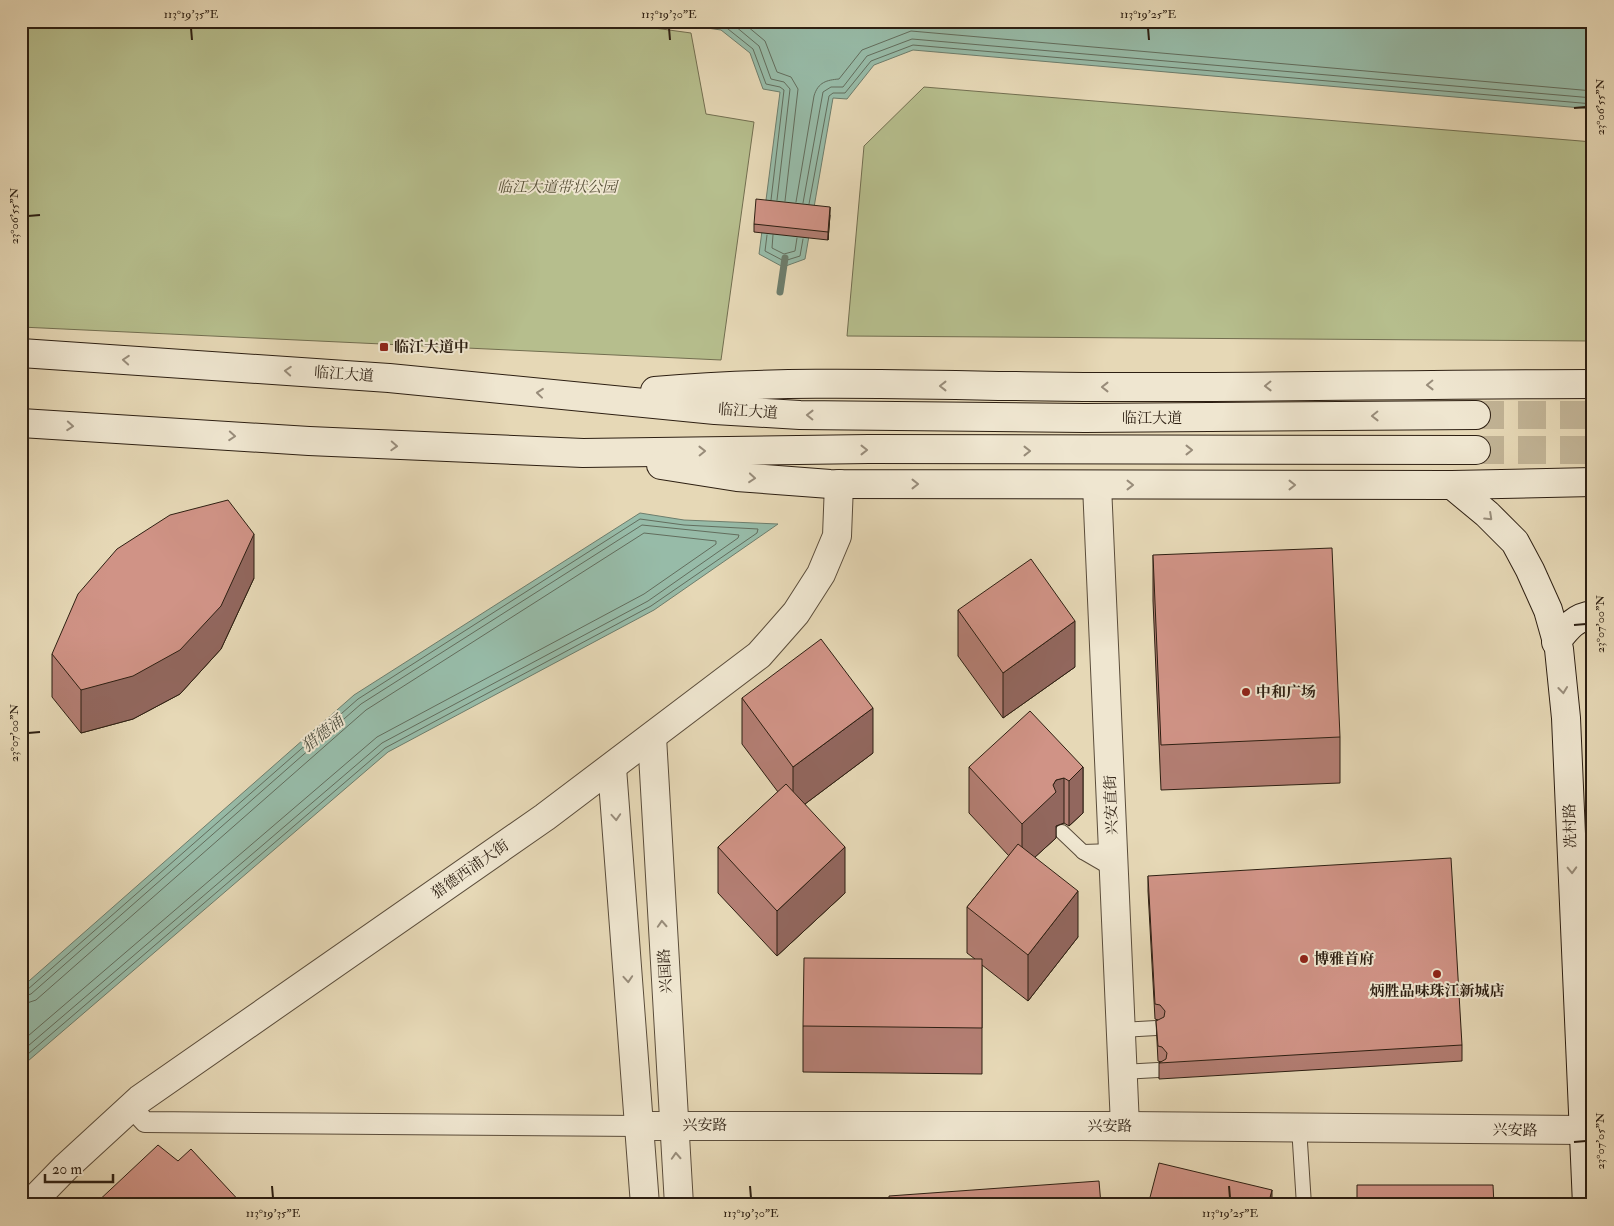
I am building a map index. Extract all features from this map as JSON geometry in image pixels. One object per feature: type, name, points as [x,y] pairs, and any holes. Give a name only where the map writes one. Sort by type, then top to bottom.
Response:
[{"type":"main road","name":"临江大道","points":[[21,353],[389,378],[589,398],[790,414],[930,418],[1255,418],[1476,415]]},
{"type":"main road","points":[[1479,384],[1593,401]]},
{"type":"main road","points":[[589,398],[707,387],[1148,388],[1593,384]]},
{"type":"main road","points":[[21,423],[308,441],[583,453],[859,450],[1476,450]]},
{"type":"main road","points":[[583,453],[738,476],[839,484],[1452,485],[1593,482]]},
{"type":"main road","points":[[1545,483],[1593,472]]},
{"type":"main road","name":"猎德西浦大街","points":[[29,1205],[66,1167],[132,1107],[612,768],[758,654],[796,613],[821,574],[837,536],[839,484]]},
{"type":"main road","name":"兴安直街","points":[[1097,484],[1125,1126]]},
{"type":"main road","name":"冼村路","points":[[1452,485],[1487,514],[1515,542],[1548,610],[1556,642],[1566,718],[1586,1205]]},
{"type":"main road","points":[[1556,642],[1569,625],[1581,618],[1593,615]]},
{"type":"main road","name":"兴国路","points":[[652,737],[679,1205]]},
{"type":"main road","points":[[612,768],[645,1205]]},
{"type":"main road","name":"兴安路","points":[[639,1126],[1125,1126],[1582,1130]]},
{"type":"street","points":[[132,1107],[145,1122],[639,1126]]},
{"type":"lane","points":[[1062,832],[1083,852],[1113,860]]},
{"type":"lane","points":[[1083,852],[1113,860]]},
{"type":"lane","points":[[1121,1030],[1156,1028]]},
{"type":"lane","points":[[1122,1072],[1158,1070]]},
{"type":"lane","points":[[1299,1127],[1304,1205]]},
{"type":"green space","name":"临江大道带状公园","points":[[21,21],[603,21],[691,33],[706,114],[754,122],[721,360],[21,327]]},
{"type":"green space","points":[[924,87],[1593,142],[1593,341],[847,336],[864,146]]},
{"type":"water","points":[[657,21],[1593,21],[1593,109],[913,50],[874,65],[847,99],[833,98],[805,259],[783,267],[759,254],[780,92],[763,89],[750,53],[721,30]]},
{"type":"water","name":"猎德涌","points":[[640,513],[684,520],[778,524],[654,610],[388,752],[21,1067],[21,988],[354,695]]},
{"type":"building","points":[[756,199],[830,207],[828,232],[754,224]]},
{"type":"building","points":[[228,500],[254,534],[221,606],[180,650],[133,676],[81,690],[52,654],[78,594],[117,549],[170,515]]},
{"type":"building","name":"中和广场","points":[[1332,548],[1340,737],[1161,745],[1153,555]]},
{"type":"building","points":[[1031,559],[1075,621],[1003,673],[958,610]]},
{"type":"building","points":[[821,639],[873,708],[793,767],[742,698]]},
{"type":"building","points":[[1030,711],[1083,767],[1069,781],[1064,778],[1056,780],[1053,785],[1056,792],[1022,824],[969,767]]},
{"type":"building","points":[[786,784],[845,847],[777,911],[718,847]]},
{"type":"building","points":[[1018,844],[1078,891],[1028,955],[967,907]]},
{"type":"building","name":"博雅首府","points":[[1451,858],[1462,1045],[1159,1063],[1166,1059],[1167,1053],[1162,1047],[1158,1046],[1156,1021],[1164,1017],[1165,1011],[1160,1005],[1155,1004],[1148,876]]},
{"type":"building","points":[[804,958],[982,959],[982,1028],[803,1026]]},
{"type":"building","points":[[158,1145],[178,1161],[191,1149],[243,1205],[94,1205]]},
{"type":"building","points":[[1159,1163],[1272,1190],[1268,1205],[1148,1205]]},
{"type":"building","points":[[1099,1181],[1101,1205],[889,1205],[889,1196]]},
{"type":"building","points":[[1357,1185],[1493,1185],[1494,1205],[1357,1205]]},
{"type":"waterway","points":[[780,292],[785,258]]},
{"type":"tunnel","points":[[1476,415],[1593,415]]},
{"type":"tunnel","points":[[1476,450],[1593,450]]},
{"type":"place","name":"临江大道中","points":[[384,347]]},
{"type":"place","name":"中和广场","points":[[1246,692]]},
{"type":"place","name":"博雅首府","points":[[1304,959]]},
{"type":"place","name":"炳胜品味珠江新城店","points":[[1437,974]]}]
